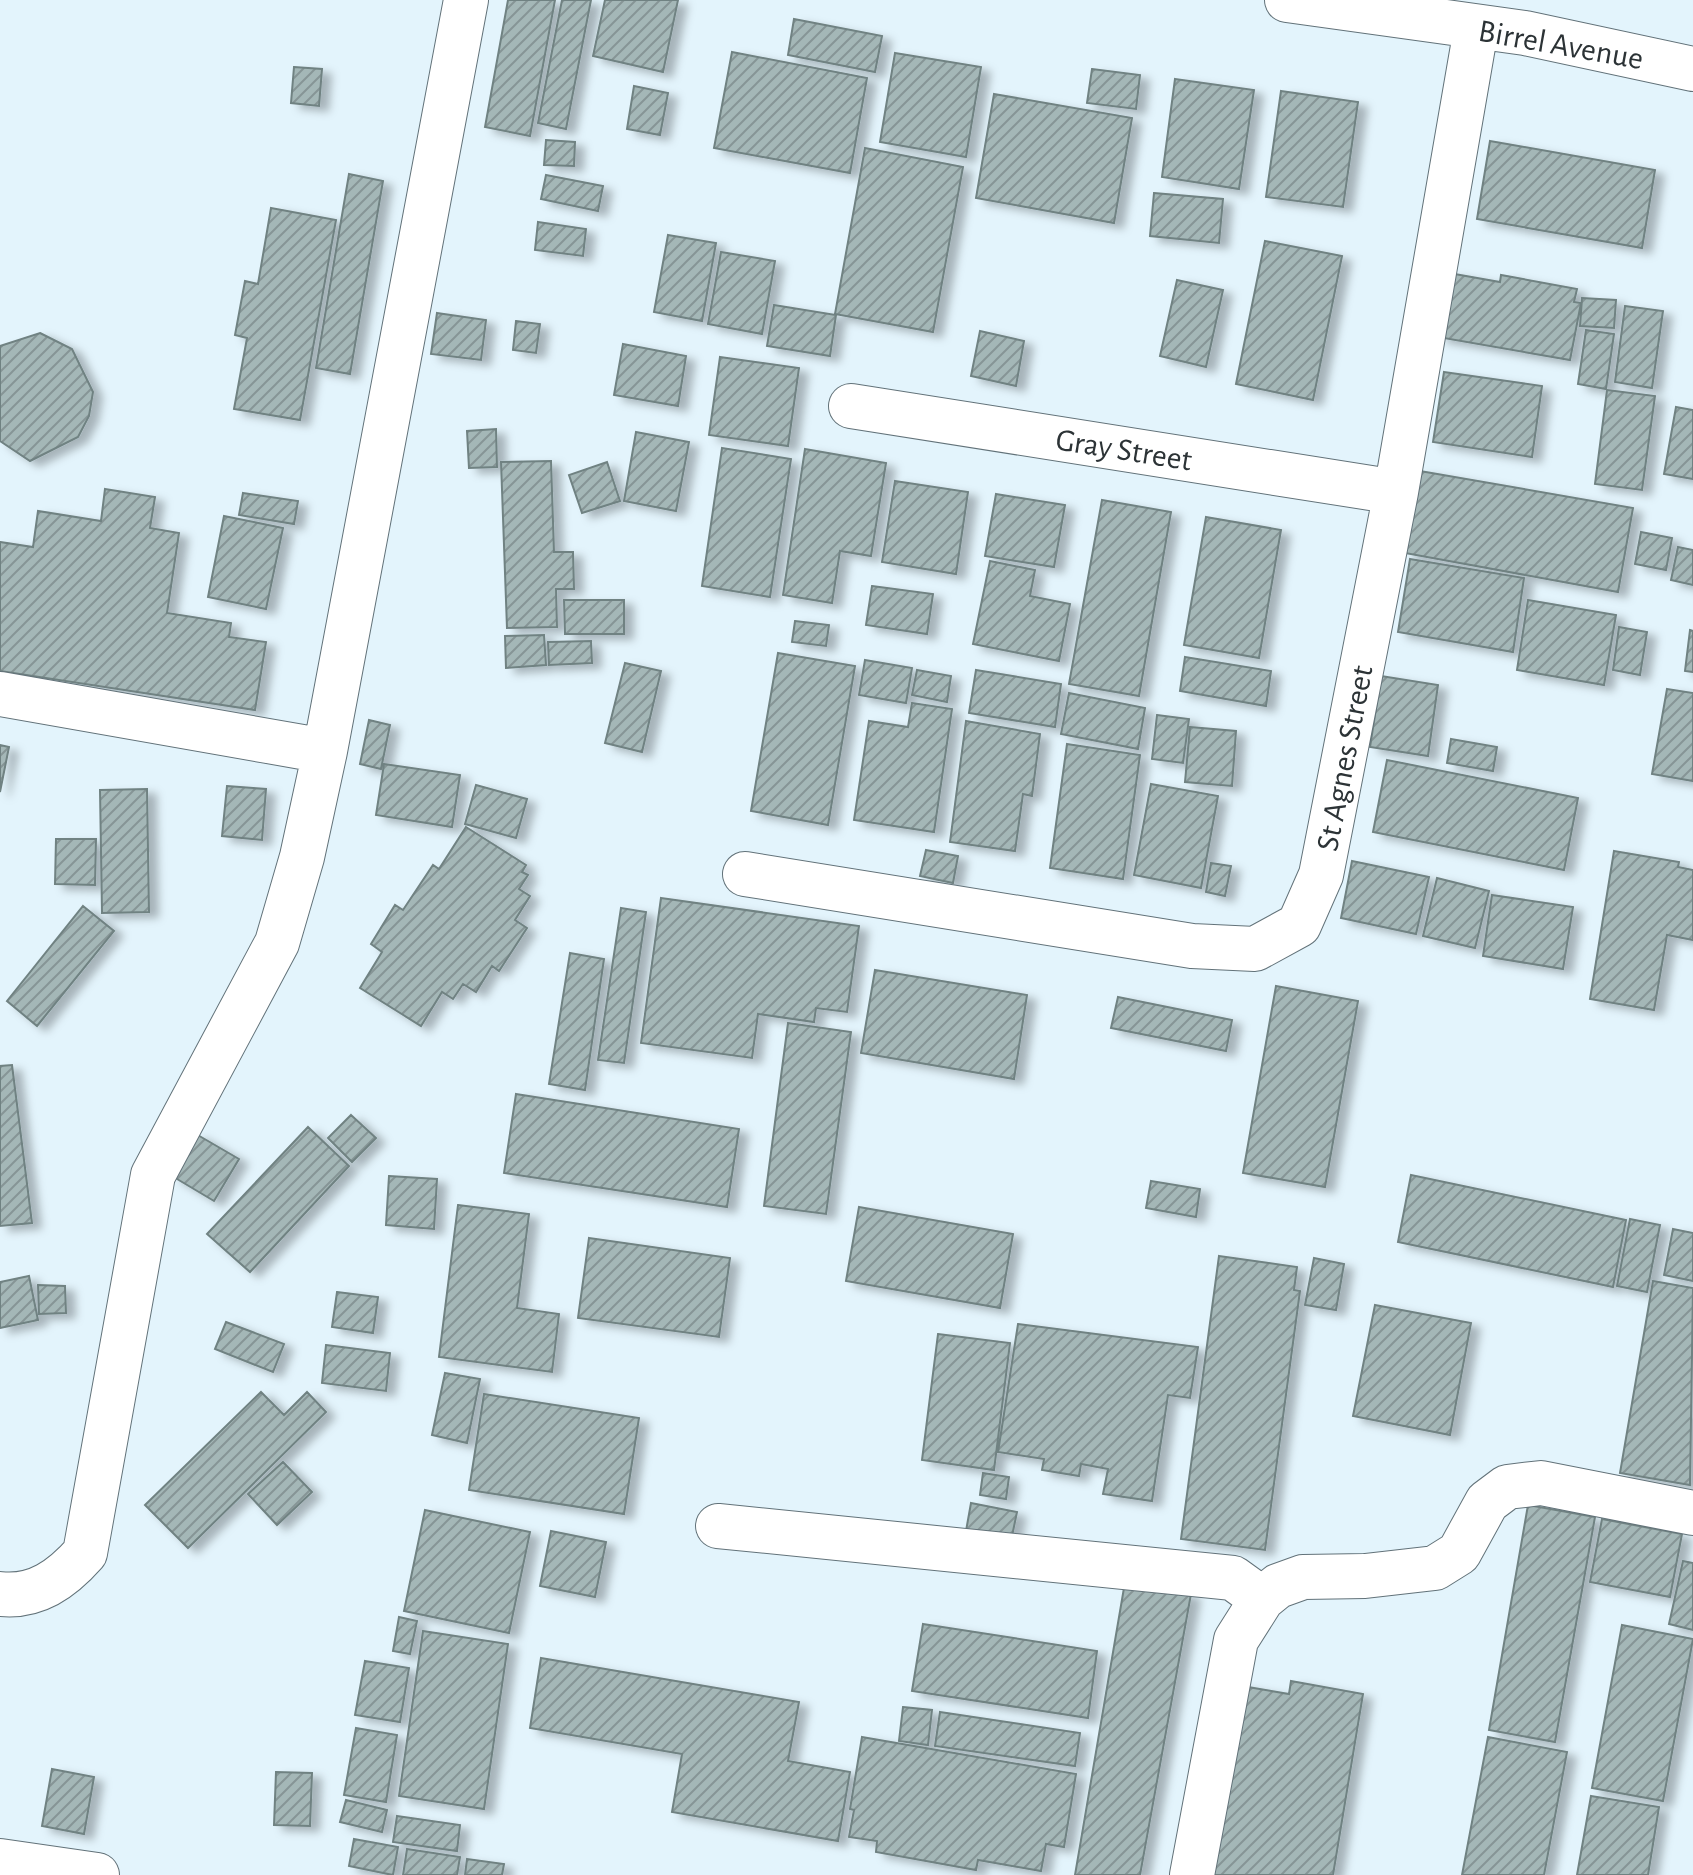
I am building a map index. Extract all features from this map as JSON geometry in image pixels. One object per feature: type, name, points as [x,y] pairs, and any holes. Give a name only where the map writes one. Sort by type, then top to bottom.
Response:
[{"type":"street","points":[[0,1594],[20,1596],[63,1578],[85,1553],[153,1175],[277,943],[302,857],[325,751],[466,0]]},
{"type":"street","name":"Birrel Avenue","points":[[1287,0],[1451,17],[1527,17],[1693,69]]},
{"type":"street","name":"St Agnes Street","points":[[745,874],[1192,946],[1255,949],[1299,925],[1321,875],[1396,492],[1451,17]]},
{"type":"street","name":"Gray Street","points":[[851,406],[1396,492]]},
{"type":"street","points":[[0,694],[325,751]]},
{"type":"street","points":[[1192,1875],[1236,1640],[1262,1599],[1278,1586],[1303,1577],[1365,1576],[1435,1568],[1459,1553],[1487,1502],[1507,1487],[1541,1483],[1693,1513]]},
{"type":"street","points":[[718,1526],[1233,1578],[1262,1599]]},
{"type":"street","points":[[0,1861],[97,1875]]},
{"type":"building","points":[[508,0],[555,0],[530,136],[485,127]]},
{"type":"building","points":[[562,0],[591,0],[566,129],[538,123]]},
{"type":"building","points":[[605,0],[678,0],[663,72],[593,56]]},
{"type":"building","points":[[794,19],[882,36],[875,72],[788,55]]},
{"type":"building","points":[[732,52],[867,78],[850,173],[714,148]]},
{"type":"building","points":[[895,53],[981,67],[966,157],[880,142]]},
{"type":"building","points":[[294,67],[322,69],[319,106],[291,103]]},
{"type":"building","points":[[1092,69],[1140,75],[1136,109],[1087,103]]},
{"type":"building","points":[[1175,79],[1254,90],[1239,189],[1162,177]]},
{"type":"building","points":[[634,86],[668,93],[660,135],[627,129]]},
{"type":"building","points":[[1281,91],[1358,102],[1343,207],[1266,197]]},
{"type":"building","points":[[994,94],[1132,118],[1114,223],[976,198]]},
{"type":"building","points":[[546,140],[575,142],[574,166],[544,165]]},
{"type":"building","points":[[1490,141],[1655,170],[1642,248],[1477,219]]},
{"type":"building","points":[[865,148],[963,167],[933,332],[835,314]]},
{"type":"building","points":[[349,174],[383,181],[350,374],[316,368]]},
{"type":"building","points":[[546,175],[603,186],[598,211],[541,199]]},
{"type":"building","points":[[1154,193],[1223,199],[1219,243],[1150,236]]},
{"type":"building","points":[[271,208],[336,220],[300,420],[234,409],[247,338],[235,335],[245,281],[258,284]]},
{"type":"building","points":[[538,222],[586,229],[583,256],[535,250]]},
{"type":"building","points":[[668,235],[716,243],[702,321],[654,312]]},
{"type":"building","points":[[1265,241],[1342,256],[1313,400],[1236,384]]},
{"type":"building","points":[[721,252],[775,261],[762,334],[708,324]]},
{"type":"building","points":[[1449,273],[1500,282],[1501,275],[1577,289],[1574,302],[1581,303],[1570,360],[1438,337]]},
{"type":"building","points":[[1177,280],[1223,290],[1206,367],[1160,356]]},
{"type":"building","points":[[1582,298],[1616,300],[1614,328],[1580,326]]},
{"type":"building","points":[[774,305],[836,315],[830,356],[767,346]]},
{"type":"building","points":[[1625,306],[1663,311],[1652,388],[1615,382]]},
{"type":"building","points":[[437,313],[486,320],[481,360],[431,354]]},
{"type":"building","points":[[516,321],[540,324],[536,353],[513,350]]},
{"type":"building","points":[[1586,330],[1614,334],[1606,389],[1578,384]]},
{"type":"building","points":[[980,331],[1024,341],[1016,386],[971,376]]},
{"type":"building","points":[[40,333],[72,349],[93,392],[89,416],[78,437],[30,461],[0,441],[0,346]]},
{"type":"building","points":[[623,344],[686,356],[678,406],[614,395]]},
{"type":"building","points":[[720,357],[799,368],[788,446],[709,435]]},
{"type":"building","points":[[1444,372],[1542,386],[1532,457],[1433,442]]},
{"type":"building","points":[[1607,390],[1655,396],[1642,490],[1595,484]]},
{"type":"building","points":[[1676,407],[1693,410],[1693,479],[1664,474]]},
{"type":"building","points":[[496,429],[497,467],[469,468],[467,431]]},
{"type":"building","points":[[636,432],[689,442],[676,511],[624,501]]},
{"type":"building","points":[[722,448],[791,459],[770,597],[702,586]]},
{"type":"building","points":[[805,449],[886,463],[871,556],[840,551],[832,603],[783,595]]},
{"type":"building","points":[[551,461],[554,552],[573,552],[574,589],[556,589],[557,627],[507,628],[501,462]]},
{"type":"building","points":[[607,462],[620,501],[582,513],[569,475]]},
{"type":"building","points":[[1420,471],[1633,508],[1618,592],[1405,553]]},
{"type":"building","points":[[895,481],[968,492],[956,574],[882,562]]},
{"type":"building","points":[[105,489],[155,497],[150,528],[179,533],[167,613],[231,623],[229,637],[266,642],[255,710],[0,671],[0,542],[33,547],[38,511],[101,521]]},
{"type":"building","points":[[243,493],[298,501],[294,524],[239,515]]},
{"type":"building","points":[[996,494],[1065,505],[1054,567],[985,556]]},
{"type":"building","points":[[1102,500],[1171,512],[1139,696],[1069,684]]},
{"type":"building","points":[[224,516],[283,528],[266,609],[208,597]]},
{"type":"building","points":[[1206,517],[1281,530],[1259,658],[1184,645]]},
{"type":"building","points":[[1641,532],[1672,538],[1666,570],[1635,564]]},
{"type":"building","points":[[1678,547],[1693,550],[1693,585],[1671,580]]},
{"type":"building","points":[[1410,559],[1524,578],[1513,652],[1398,632]]},
{"type":"building","points":[[990,561],[1035,570],[1030,596],[1070,604],[1059,661],[973,644]]},
{"type":"building","points":[[872,586],[933,594],[927,634],[866,625]]},
{"type":"building","points":[[564,600],[624,600],[624,634],[565,634]]},
{"type":"building","points":[[1528,600],[1616,615],[1604,685],[1517,670]]},
{"type":"building","points":[[795,621],[829,625],[826,646],[792,642]]},
{"type":"building","points":[[1619,627],[1647,632],[1640,675],[1613,670]]},
{"type":"building","points":[[1690,630],[1693,631],[1693,672],[1685,671]]},
{"type":"building","points":[[544,635],[546,665],[506,668],[505,636]]},
{"type":"building","points":[[591,641],[592,663],[549,665],[548,642]]},
{"type":"building","points":[[778,653],[855,666],[828,825],[751,811]]},
{"type":"building","points":[[1185,657],[1271,671],[1266,706],[1180,691]]},
{"type":"building","points":[[865,660],[912,668],[906,703],[859,695]]},
{"type":"building","points":[[625,663],[661,671],[642,752],[605,743]]},
{"type":"building","points":[[917,670],[951,676],[947,702],[912,695]]},
{"type":"building","points":[[976,670],[1061,684],[1055,727],[969,713]]},
{"type":"building","points":[[1381,676],[1438,685],[1428,756],[1370,747]]},
{"type":"building","points":[[1667,689],[1693,693],[1693,781],[1652,774]]},
{"type":"building","points":[[1069,693],[1145,708],[1138,749],[1061,734]]},
{"type":"building","points":[[912,703],[952,709],[934,832],[854,820],[869,721],[908,727]]},
{"type":"building","points":[[1157,715],[1189,719],[1183,763],[1152,759]]},
{"type":"building","points":[[369,720],[390,725],[381,769],[360,764]]},
{"type":"building","points":[[966,721],[1040,734],[1032,796],[1023,794],[1015,851],[950,842]]},
{"type":"building","points":[[1190,727],[1236,731],[1232,786],[1185,782]]},
{"type":"building","points":[[1451,739],[1497,747],[1493,771],[1447,763]]},
{"type":"building","points":[[1067,744],[1140,755],[1123,879],[1050,868]]},
{"type":"building","points":[[0,745],[9,747],[0,792]]},
{"type":"building","points":[[1387,760],[1578,798],[1564,870],[1373,832]]},
{"type":"building","points":[[384,764],[460,775],[452,827],[376,815]]},
{"type":"building","points":[[1151,784],[1218,796],[1201,888],[1134,875]]},
{"type":"building","points":[[476,785],[527,799],[516,838],[465,824]]},
{"type":"building","points":[[227,786],[266,789],[262,840],[222,836]]},
{"type":"building","points":[[147,789],[149,912],[102,913],[100,790]]},
{"type":"building","points":[[466,827],[526,865],[522,872],[528,875],[519,889],[530,896],[515,920],[527,928],[499,971],[492,966],[476,992],[463,984],[453,999],[442,992],[421,1026],[360,988],[382,952],[371,944],[395,905],[403,910],[433,865],[439,869]]},
{"type":"building","points":[[56,839],[96,839],[95,885],[55,884]]},
{"type":"building","points":[[926,850],[958,856],[953,883],[920,876]]},
{"type":"building","points":[[1614,851],[1679,862],[1678,867],[1693,870],[1693,940],[1667,935],[1654,1010],[1590,999]]},
{"type":"building","points":[[1352,861],[1429,877],[1416,934],[1341,918]]},
{"type":"building","points":[[1211,863],[1231,866],[1225,896],[1206,892]]},
{"type":"building","points":[[1437,878],[1489,891],[1475,948],[1423,936]]},
{"type":"building","points":[[1492,895],[1573,907],[1563,969],[1483,956]]},
{"type":"building","points":[[661,898],[859,926],[847,1012],[816,1008],[814,1022],[758,1014],[752,1058],[641,1043]]},
{"type":"building","points":[[83,906],[114,931],[37,1026],[7,1001]]},
{"type":"building","points":[[621,908],[646,912],[624,1063],[598,1060]]},
{"type":"building","points":[[570,953],[604,959],[585,1090],[549,1084]]},
{"type":"building","points":[[875,970],[1027,995],[1014,1079],[861,1053]]},
{"type":"building","points":[[1276,986],[1358,1001],[1325,1187],[1243,1173]]},
{"type":"building","points":[[1118,997],[1232,1020],[1226,1051],[1111,1028]]},
{"type":"building","points":[[788,1023],[851,1032],[826,1214],[764,1206]]},
{"type":"building","points":[[12,1065],[32,1223],[0,1226],[0,1066]]},
{"type":"building","points":[[516,1094],[739,1129],[727,1207],[504,1173]]},
{"type":"building","points":[[351,1115],[376,1138],[352,1162],[328,1138]]},
{"type":"building","points":[[308,1127],[349,1166],[250,1272],[207,1234]]},
{"type":"building","points":[[196,1134],[239,1159],[214,1201],[172,1176]]},
{"type":"building","points":[[1411,1175],[1626,1220],[1613,1287],[1398,1242]]},
{"type":"building","points":[[389,1176],[437,1179],[434,1229],[386,1225]]},
{"type":"building","points":[[1151,1181],[1200,1189],[1196,1217],[1146,1208]]},
{"type":"building","points":[[458,1205],[529,1214],[517,1308],[559,1314],[552,1372],[439,1357]]},
{"type":"building","points":[[859,1207],[1013,1234],[1000,1308],[846,1281]]},
{"type":"building","points":[[1630,1219],[1660,1225],[1647,1292],[1617,1286]]},
{"type":"building","points":[[1673,1229],[1693,1233],[1693,1281],[1664,1275]]},
{"type":"building","points":[[589,1238],[730,1258],[719,1337],[578,1318]]},
{"type":"building","points":[[1219,1256],[1297,1267],[1294,1290],[1300,1291],[1265,1550],[1181,1539]]},
{"type":"building","points":[[1314,1258],[1344,1264],[1336,1310],[1305,1305]]},
{"type":"building","points":[[29,1276],[38,1320],[0,1328],[0,1282]]},
{"type":"building","points":[[1653,1281],[1693,1288],[1690,1485],[1620,1473]]},
{"type":"building","points":[[38,1285],[65,1286],[66,1313],[39,1314]]},
{"type":"building","points":[[337,1292],[378,1297],[373,1333],[332,1327]]},
{"type":"building","points":[[1375,1305],[1471,1323],[1450,1435],[1353,1416]]},
{"type":"building","points":[[226,1322],[284,1344],[273,1372],[215,1349]]},
{"type":"building","points":[[1018,1324],[1198,1347],[1190,1398],[1168,1395],[1152,1501],[1103,1494],[1108,1469],[1081,1464],[1079,1476],[1042,1470],[1044,1459],[998,1452]]},
{"type":"building","points":[[938,1334],[1010,1343],[994,1470],[922,1460]]},
{"type":"building","points":[[326,1345],[390,1353],[386,1391],[322,1383]]},
{"type":"building","points":[[445,1373],[480,1379],[467,1443],[432,1435]]},
{"type":"building","points":[[261,1392],[284,1415],[307,1392],[326,1412],[188,1548],[145,1505]]},
{"type":"building","points":[[484,1394],[639,1418],[624,1514],[469,1490]]},
{"type":"building","points":[[283,1462],[312,1492],[277,1525],[248,1494]]},
{"type":"building","points":[[983,1473],[1009,1477],[1006,1499],[980,1495]]},
{"type":"building","points":[[971,1503],[1017,1512],[1011,1541],[966,1531]]},
{"type":"building","points":[[1528,1505],[1595,1517],[1555,1742],[1489,1730]]},
{"type":"building","points":[[425,1510],[530,1532],[509,1633],[404,1611]]},
{"type":"building","points":[[1602,1519],[1682,1534],[1670,1597],[1590,1582]]},
{"type":"building","points":[[551,1531],[606,1542],[595,1597],[540,1586]]},
{"type":"building","points":[[1683,1561],[1693,1563],[1693,1630],[1669,1624]]},
{"type":"building","points":[[1125,1582],[1191,1594],[1140,1875],[1075,1875]]},
{"type":"building","points":[[399,1617],[417,1621],[410,1654],[393,1651]]},
{"type":"building","points":[[923,1624],[1097,1651],[1088,1718],[912,1691]]},
{"type":"building","points":[[1622,1625],[1693,1639],[1663,1801],[1592,1788]]},
{"type":"building","points":[[423,1631],[508,1644],[484,1809],[399,1796]]},
{"type":"building","points":[[541,1658],[799,1702],[788,1761],[850,1772],[838,1841],[672,1812],[682,1754],[530,1728]]},
{"type":"building","points":[[365,1661],[409,1668],[400,1722],[355,1715]]},
{"type":"building","points":[[1291,1681],[1363,1694],[1333,1875],[1204,1875],[1236,1685],[1289,1694]]},
{"type":"building","points":[[903,1707],[932,1710],[928,1745],[899,1741]]},
{"type":"building","points":[[940,1712],[1080,1733],[1075,1766],[935,1746]]},
{"type":"building","points":[[356,1728],[397,1735],[386,1802],[344,1795]]},
{"type":"building","points":[[862,1737],[1076,1774],[1064,1847],[1046,1844],[1041,1871],[978,1860],[976,1870],[876,1852],[877,1841],[849,1837],[854,1810],[850,1809]]},
{"type":"building","points":[[1488,1737],[1567,1752],[1544,1875],[1462,1875]]},
{"type":"building","points":[[52,1769],[94,1777],[84,1834],[42,1826]]},
{"type":"building","points":[[276,1772],[312,1773],[310,1826],[274,1825]]},
{"type":"building","points":[[1591,1796],[1659,1807],[1648,1875],[1577,1875]]},
{"type":"building","points":[[346,1800],[387,1810],[382,1832],[340,1822]]},
{"type":"building","points":[[397,1816],[460,1825],[457,1851],[393,1842]]},
{"type":"building","points":[[354,1839],[398,1847],[393,1875],[349,1866]]},
{"type":"building","points":[[407,1849],[460,1857],[457,1875],[403,1875]]},
{"type":"building","points":[[467,1859],[504,1864],[502,1875],[465,1875]]}]
